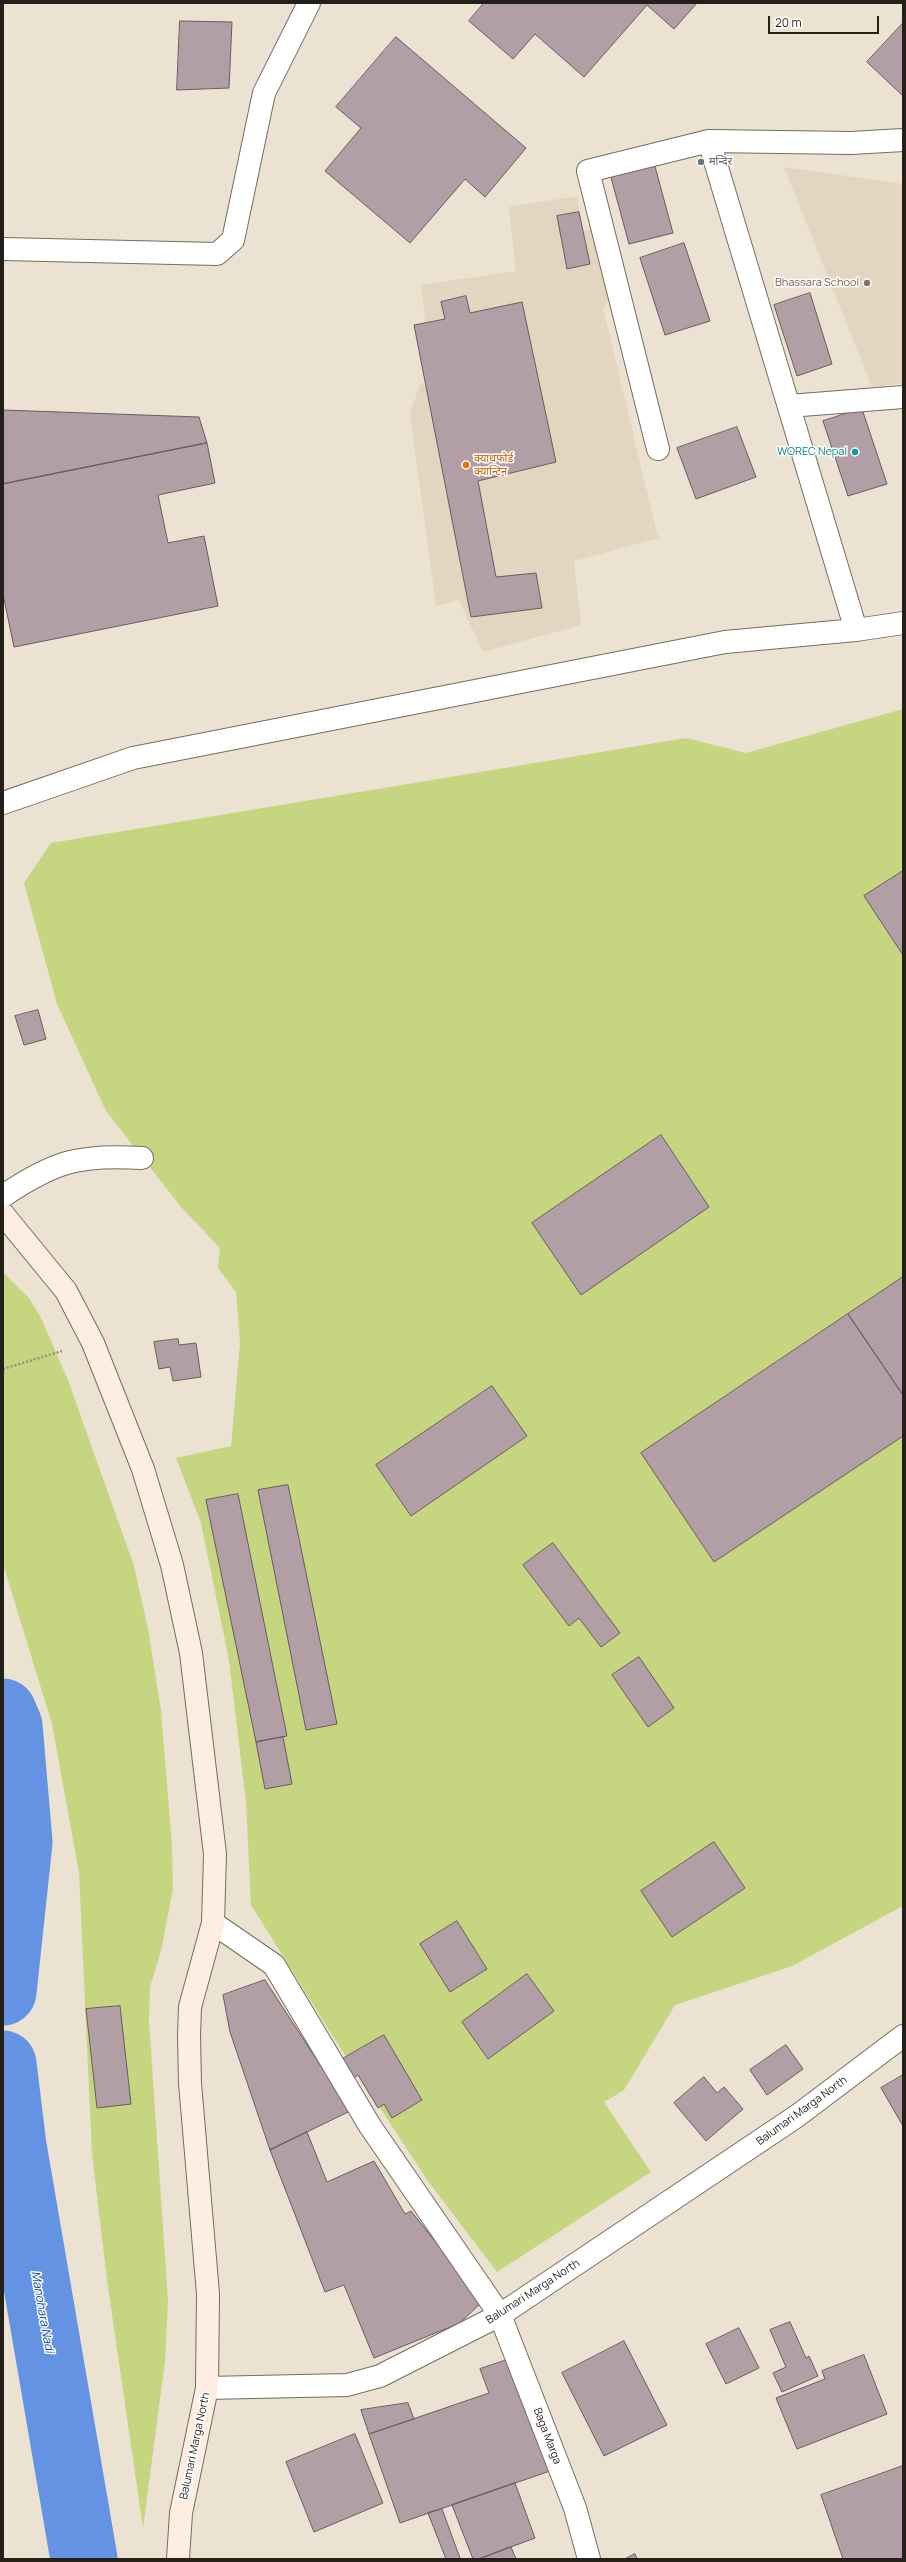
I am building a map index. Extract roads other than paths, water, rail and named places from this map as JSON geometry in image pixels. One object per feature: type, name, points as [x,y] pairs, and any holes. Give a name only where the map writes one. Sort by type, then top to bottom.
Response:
[{"type":"main road","points":[[3,1214],[66,1291],[92,1343],[144,1469],[172,1565],[191,1653],[215,1854],[213,1923],[190,2007],[189,2035],[190,2083],[208,2294],[207,2388]]},
{"type":"main road","name":"Balumari Marga North","points":[[178,2559],[181,2513],[207,2388]]},
{"type":"street","points":[[3,249],[217,254],[233,240],[264,93],[309,3]]},
{"type":"street","points":[[658,449],[588,171],[709,141],[851,144],[903,140]]},
{"type":"street","points":[[709,141],[856,630]]},
{"type":"street","points":[[789,406],[900,397]]},
{"type":"street","points":[[3,803],[133,758],[725,642],[856,630],[903,623]]},
{"type":"street","points":[[3,1196],[27,1180],[63,1162],[104,1156],[142,1158]]},
{"type":"street","name":"Baga Marga","points":[[213,1923],[274,1964],[370,2126],[500,2315],[575,2508],[589,2559]]},
{"type":"street","name":"Balumari Marga North","points":[[207,2388],[347,2385],[380,2376],[500,2315],[797,2116],[903,2036]]},
{"type":"waterway","name":"Manohara Nadi","points":[[3,1712],[9,1726],[19,1842],[3,1992]]},
{"type":"waterway","name":"Manohara Nadi","points":[[3,2064],[13,2146],[84,2559]]},
{"type":"place","name":"मन्दिर","points":[[701,162]]},
{"type":"place","name":"Bhassara School","points":[[867,283]]},
{"type":"place","name":"WOREC Nepal","points":[[855,452]]},
{"type":"place","name":"क्याथफोर्ड क्यान्टिन","points":[[466,465]]}]
